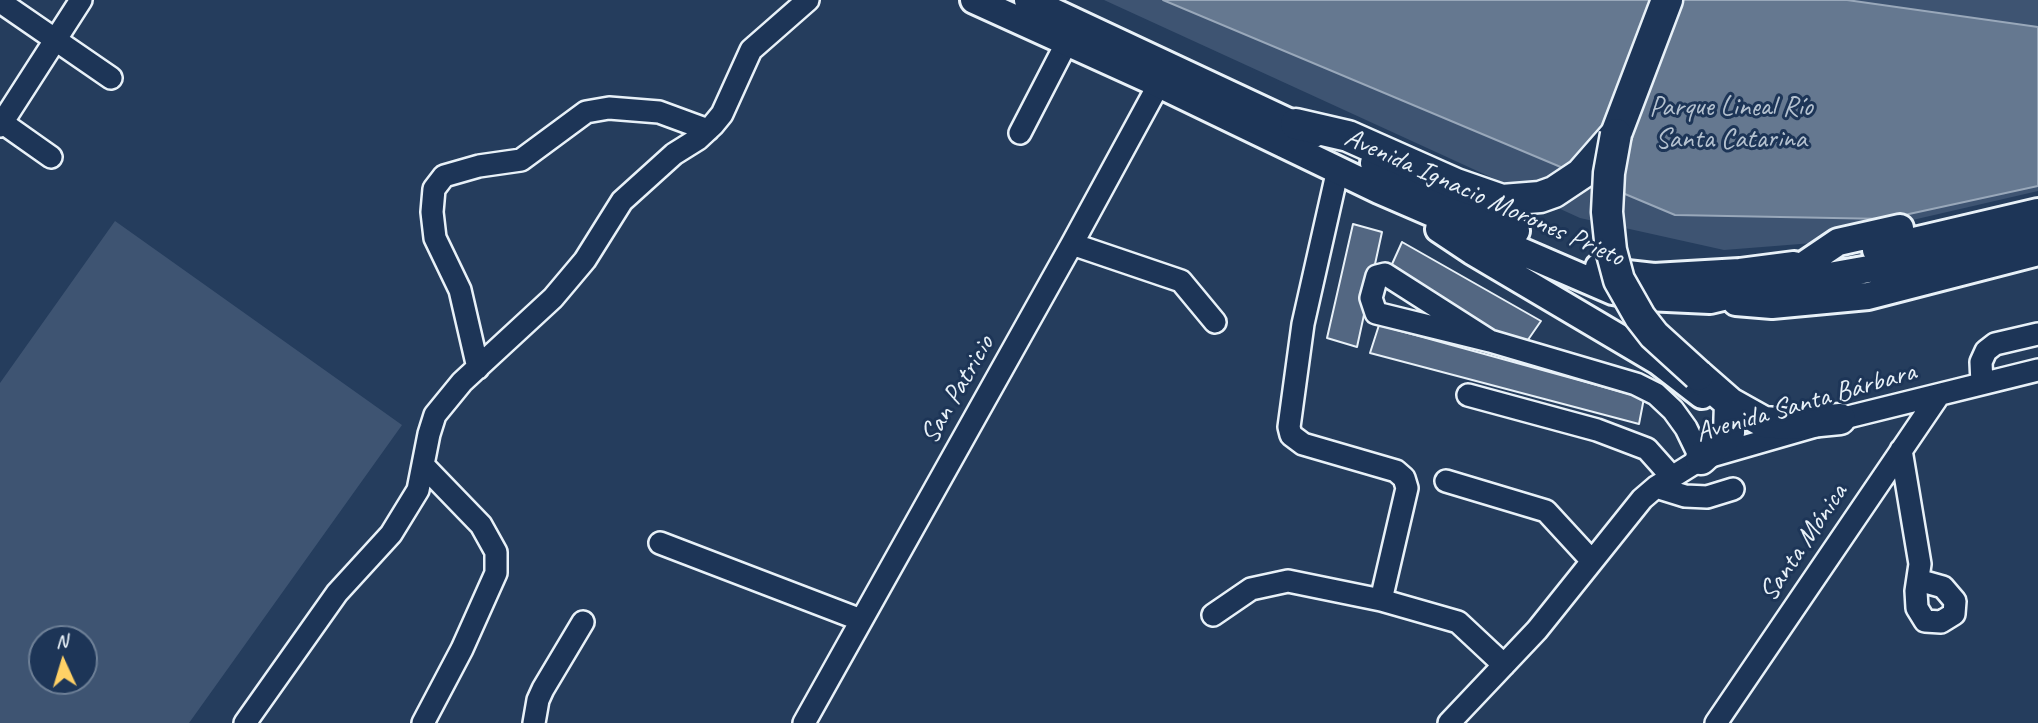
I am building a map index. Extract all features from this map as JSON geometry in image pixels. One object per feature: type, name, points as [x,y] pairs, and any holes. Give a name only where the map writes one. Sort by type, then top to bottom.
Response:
[{"type":"highway","points":[[1667,0],[1616,134],[1609,173],[1607,212],[1611,250],[1619,279],[1640,317],[1654,335],[1730,403],[1764,422],[1774,424],[1840,419]]},
{"type":"highway","points":[[1296,124],[1348,136],[1456,184],[1502,200],[1539,197],[1554,192],[1580,174],[1616,134]]},
{"type":"highway","points":[[1711,450],[1730,430],[1730,403]]},
{"type":"main road","name":"Avenida Ignacio Morones Prieto","points":[[974,0],[1159,84],[1379,190],[1613,291],[1646,298],[1710,300],[1895,255],[2038,231]]},
{"type":"main road","name":"Avenida Ignacio Morones Prieto","points":[[1028,0],[1296,124],[1531,239],[1618,273],[1654,277],[1740,272],[1895,255]]},
{"type":"main road","points":[[1379,190],[1472,251],[1668,369],[1708,399],[1724,424],[1724,433],[1711,450]]},
{"type":"main road","points":[[1807,263],[1838,242],[2038,198]]},
{"type":"main road","points":[[1895,255],[2038,212]]},
{"type":"main road","points":[[1710,300],[1772,305],[1868,296],[2038,252]]},
{"type":"street","points":[[51,157],[1,123],[81,0]]},
{"type":"street","points":[[245,723],[337,593],[391,534],[418,491],[435,415],[461,382],[553,298],[585,260],[622,201],[674,154],[708,130],[722,114],[751,50],[808,0]]},
{"type":"street","points":[[2,3],[111,78]]},
{"type":"street","points":[[1020,133],[1067,42]]},
{"type":"street","name":"San Patricio","points":[[804,723],[1159,84]]},
{"type":"street","points":[[478,368],[460,289],[435,238],[432,212],[434,189],[444,176],[479,166],[521,160],[586,111],[609,108],[659,112],[708,130]]},
{"type":"street","points":[[1338,169],[1303,324],[1289,428],[1291,435],[1303,444],[1396,471],[1404,478],[1406,488],[1381,600]]},
{"type":"street","points":[[1072,244],[1181,281],[1214,322]]},
{"type":"street","points":[[1490,341],[1385,274],[1377,276],[1371,298],[1376,313],[1490,341],[1636,384],[1656,394],[1673,410],[1686,428],[1711,450]]},
{"type":"street","points":[[1982,384],[1981,362],[1986,351],[1996,344],[2038,334]]},
{"type":"street","name":"Avenida Santa Bárbara","points":[[1449,723],[1537,631],[1637,506],[1664,482],[1711,450],[2038,370]]},
{"type":"street","points":[[1468,395],[1597,430],[1647,449],[1664,482],[1685,496],[1707,497],[1733,489]]},
{"type":"street","name":"Santa Mónica","points":[[1716,723],[1939,395]]},
{"type":"street","points":[[1901,450],[1920,564],[1918,580]]},
{"type":"street","points":[[423,723],[496,573],[496,552],[481,525],[424,466]]},
{"type":"street","points":[[1446,481],[1546,511],[1592,561]]},
{"type":"street","points":[[660,543],[861,620]]},
{"type":"street","points":[[1213,615],[1251,589],[1288,581],[1381,600],[1458,622],[1504,665]]},
{"type":"street","points":[[534,723],[543,689],[583,622]]},
{"type":"green space","name":"Parque Lineal Río Santa Catarina","points":[[1104,0],[2038,0],[2038,191],[1813,243],[1724,250],[1580,218]]},
{"type":"green space","points":[[115,221],[402,425],[189,723],[0,723],[0,383]]},
{"type":"shaded area","name":"Parque Lineal Río Santa Catarina","points":[[1163,0],[1847,0],[2038,27],[2038,186],[1886,219],[1675,215]]},
{"type":"building","points":[[1353,224],[1382,232],[1357,347],[1327,338]]},
{"type":"building","points":[[1402,242],[1541,321],[1523,347],[1388,273]]},
{"type":"building","points":[[1379,325],[1644,398],[1639,424],[1370,353]]}]
